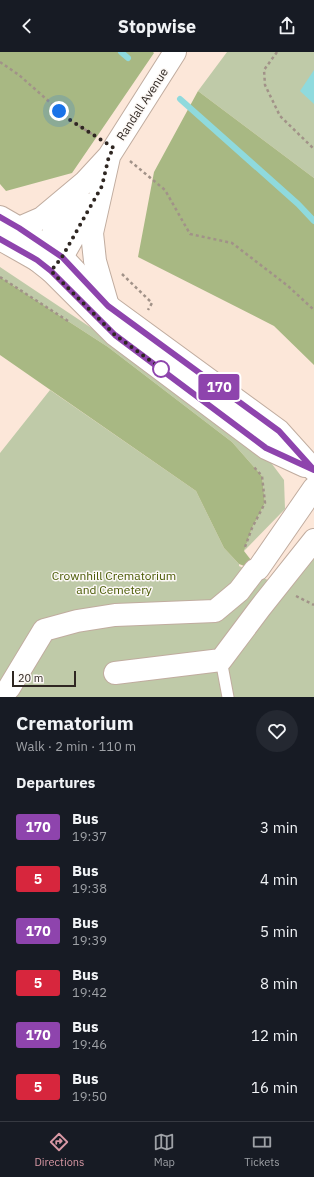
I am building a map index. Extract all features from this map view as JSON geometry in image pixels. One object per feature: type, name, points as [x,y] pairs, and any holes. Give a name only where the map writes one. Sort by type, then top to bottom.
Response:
[{"type":"street","name":"Randall Avenue","points":[[19,228],[42,218],[94,184],[119,157],[175,52]]},
{"type":"street","points":[[49,259],[94,184]]},
{"type":"street","points":[[94,184],[92,233],[95,261],[108,306]]},
{"type":"street","points":[[0,217],[19,228],[49,259],[115,335],[266,448],[314,470]]},
{"type":"street","points":[[0,239],[49,259],[108,306],[279,431],[314,470]]},
{"type":"street","points":[[0,697],[9,688],[44,630],[77,621],[115,615],[215,611],[240,591],[314,488]]},
{"type":"street","points":[[115,673],[221,660],[314,540]]},
{"type":"lane","points":[[221,660],[228,697]]},
{"type":"path","points":[[277,52],[264,70],[265,85],[280,116],[314,149]]},
{"type":"path","points":[[0,62],[19,75],[70,120],[165,190],[190,234],[232,243],[288,286],[314,310]]},
{"type":"path","points":[[119,271],[152,303],[139,329]]},
{"type":"path","points":[[0,277],[70,322]]},
{"type":"path","points":[[252,465],[262,476],[265,503],[252,528],[244,551],[258,568]]},
{"type":"path","points":[[278,585],[314,605]]},
{"type":"green space","points":[[0,52],[154,53],[72,173],[6,191],[0,184]]},
{"type":"green space","points":[[227,52],[314,52],[314,178],[198,91]]},
{"type":"green space","points":[[198,91],[314,178],[314,365],[274,326],[138,257],[154,172]]},
{"type":"green space","points":[[0,267],[117,345],[266,456],[284,480],[285,509],[244,551],[252,528],[265,503],[262,476],[232,442],[108,347],[0,277]]},
{"type":"green space","points":[[0,277],[108,347],[232,442],[262,476],[265,503],[252,528],[244,551],[258,569],[255,570],[239,564],[224,548],[196,491],[0,355]]},
{"type":"green space","name":"Crownhill Crematorium and Cemetery","points":[[50,390],[196,491],[224,548],[239,564],[239,566],[278,585],[314,547],[314,697],[0,697],[0,453]]},
{"type":"water","points":[[314,70],[314,104],[300,91]]},
{"type":"waterway","points":[[121,52],[128,58]]},
{"type":"waterway","points":[[180,99],[298,204],[314,221]]},
{"type":"bus line","name":"170","points":[[0,217],[62,257],[108,306],[279,431],[314,470],[266,448],[115,335],[51,271],[37,260],[0,239]]},
{"type":"route","points":[[59,111],[70,120],[114,148],[109,156],[102,186],[62,257],[51,271],[115,335],[166,372],[161,369]]}]
